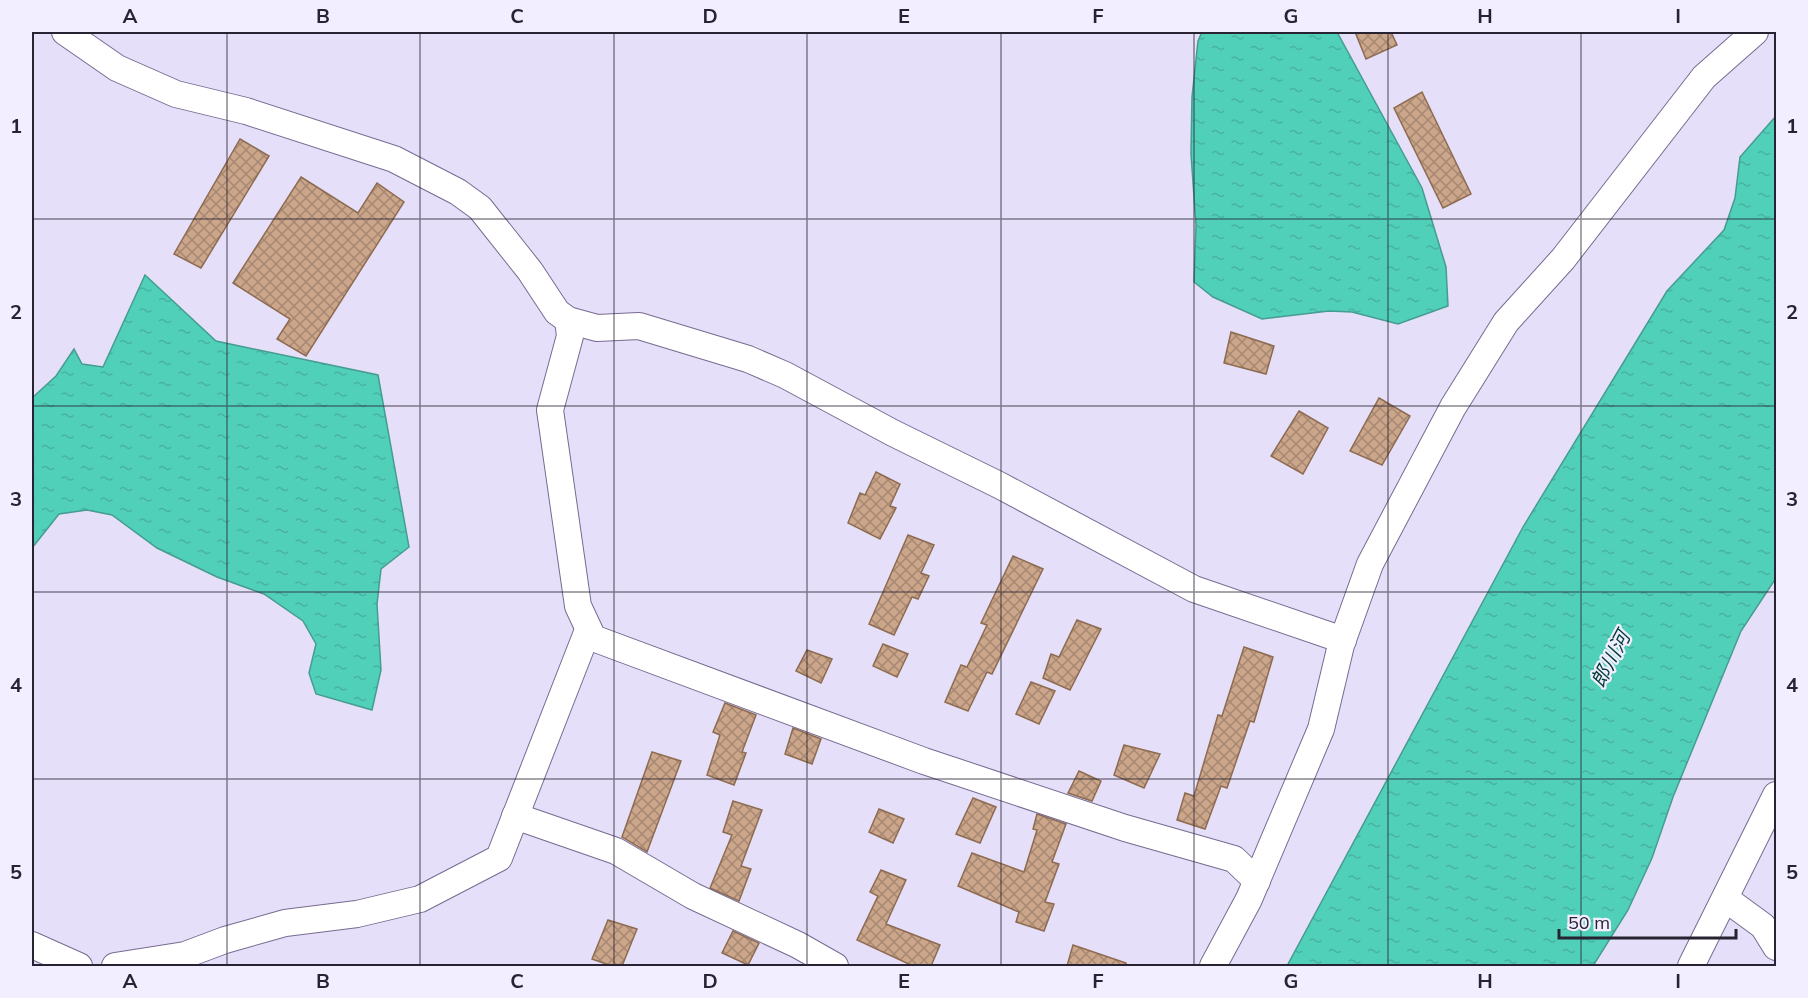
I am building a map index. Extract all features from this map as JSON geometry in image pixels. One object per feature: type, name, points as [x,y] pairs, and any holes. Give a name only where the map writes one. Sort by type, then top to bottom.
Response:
[{"type":"street","points":[[65,32],[117,68],[176,94],[246,111],[394,159],[458,192],[480,208],[530,270],[557,312],[568,320],[597,328],[639,326],[748,359],[785,375],[893,433],[999,485],[1194,589],[1343,640]]},
{"type":"street","points":[[1213,966],[1257,881],[1321,729],[1343,640],[1370,564],[1453,407],[1506,322],[1563,259],[1704,77],[1755,32]]},
{"type":"street","points":[[568,320],[570,336],[550,410],[578,606],[593,638],[924,761],[1125,828],[1234,859],[1257,881]]},
{"type":"street","points":[[115,966],[188,961],[285,923],[357,914],[420,899],[499,858],[588,630]]},
{"type":"street","points":[[1691,966],[1776,795]]},
{"type":"street","points":[[515,816],[616,851],[693,896],[798,945],[835,966]]},
{"type":"street","points":[[1726,899],[1763,926],[1776,947]]},
{"type":"street","points":[[32,945],[79,966]]},
{"type":"water","points":[[1202,32],[1337,32],[1422,188],[1446,267],[1448,306],[1398,324],[1352,312],[1329,311],[1262,319],[1213,297],[1194,282],[1196,225],[1191,154],[1192,97],[1198,41]]},
{"type":"water","name":"郎川河","points":[[1776,116],[1776,578],[1741,631],[1673,797],[1652,858],[1628,910],[1593,966],[1287,966],[1523,527],[1667,291],[1724,230],[1735,198],[1740,157]]},
{"type":"water","points":[[145,275],[216,341],[378,375],[409,547],[381,569],[377,604],[381,670],[372,710],[316,694],[309,673],[316,644],[303,621],[264,594],[217,577],[157,548],[112,515],[87,510],[59,514],[32,548],[32,398],[56,376],[74,349],[82,364],[103,367]]},
{"type":"building","points":[[1355,32],[1391,32],[1397,45],[1366,59]]},
{"type":"building","points":[[1422,92],[1471,194],[1443,208],[1394,108]]},
{"type":"building","points":[[240,139],[269,156],[201,268],[174,254]]},
{"type":"building","points":[[301,177],[358,213],[377,183],[404,202],[306,356],[277,339],[290,319],[233,283]]},
{"type":"building","points":[[1231,332],[1274,346],[1266,374],[1224,363]]},
{"type":"building","points":[[1379,398],[1410,416],[1382,465],[1350,451]]},
{"type":"building","points":[[1299,411],[1328,428],[1303,474],[1271,456]]},
{"type":"building","points":[[876,472],[900,484],[890,506],[896,508],[880,539],[848,523],[860,493],[865,495]]},
{"type":"building","points":[[908,535],[934,545],[921,573],[929,576],[918,599],[912,597],[894,635],[869,624]]},
{"type":"building","points":[[1013,556],[1043,569],[992,674],[987,672],[968,711],[945,702],[961,665],[967,667],[987,625],[981,623]]},
{"type":"building","points":[[1077,620],[1101,629],[1070,690],[1043,678],[1051,654],[1059,657]]},
{"type":"building","points":[[883,644],[908,654],[897,677],[873,666]]},
{"type":"building","points":[[1244,647],[1273,657],[1254,722],[1250,721],[1227,788],[1221,786],[1205,829],[1177,820],[1185,793],[1194,796],[1218,715],[1222,716]]},
{"type":"building","points":[[807,650],[832,659],[821,683],[796,671]]},
{"type":"building","points":[[1031,682],[1055,691],[1039,724],[1016,714]]},
{"type":"building","points":[[725,703],[756,715],[742,752],[746,753],[734,785],[707,775],[720,735],[713,732]]},
{"type":"building","points":[[793,728],[821,739],[812,764],[785,754]]},
{"type":"building","points":[[1124,745],[1160,754],[1144,788],[1114,775]]},
{"type":"building","points":[[652,752],[681,761],[647,852],[622,837]]},
{"type":"building","points":[[1079,771],[1101,781],[1092,801],[1068,793]]},
{"type":"building","points":[[973,798],[996,807],[980,843],[956,834]]},
{"type":"building","points":[[733,801],[762,810],[741,866],[751,869],[739,901],[710,888],[732,835],[723,832]]},
{"type":"building","points":[[879,809],[904,819],[893,843],[869,832]]},
{"type":"building","points":[[1037,814],[1066,824],[1052,862],[1059,864],[1045,902],[1054,904],[1044,931],[1016,922],[1019,912],[958,886],[972,853],[1024,872],[1037,830],[1033,829]]},
{"type":"building","points":[[881,870],[906,880],[886,924],[940,945],[931,966],[913,966],[857,940],[878,896],[870,892]]},
{"type":"building","points":[[608,920],[637,929],[622,966],[612,966],[592,959]]},
{"type":"building","points":[[733,931],[759,943],[748,965],[722,953]]},
{"type":"building","points":[[1073,945],[1126,963],[1126,966],[1067,966]]}]
